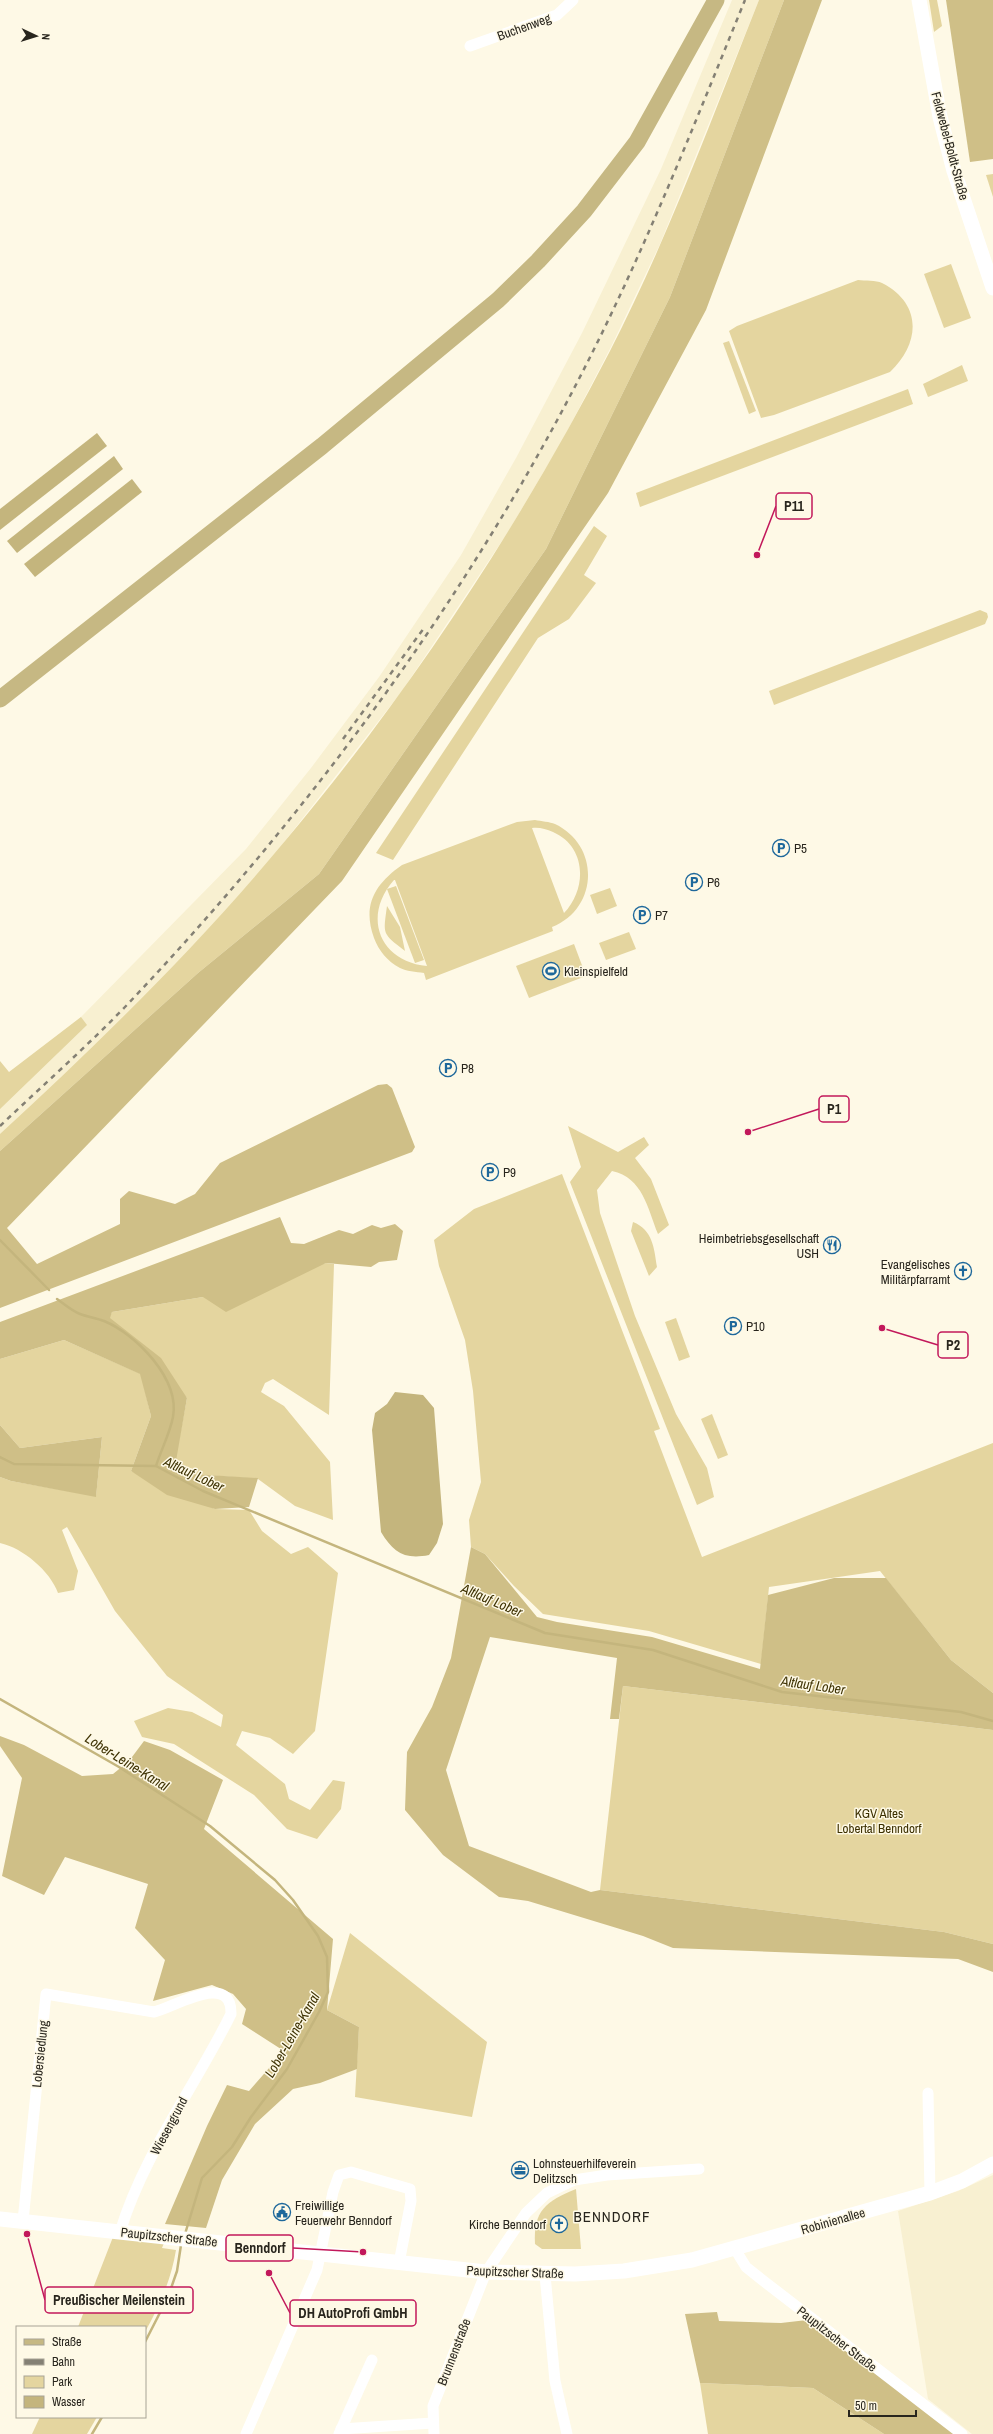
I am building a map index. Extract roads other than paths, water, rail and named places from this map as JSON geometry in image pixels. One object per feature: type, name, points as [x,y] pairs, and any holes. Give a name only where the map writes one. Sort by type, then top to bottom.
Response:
[{"type":"main road","points":[[0,699],[322,446],[498,300],[538,261],[584,210],[637,142],[716,0]]},
{"type":"street","name":"Buchenweg","points":[[470,46],[557,15],[573,0]]},
{"type":"street","name":"Feldwebel-Boldt-Straße","points":[[919,0],[940,117],[954,171],[993,288]]},
{"type":"street","name":"Wiesengrund","points":[[120,2232],[127,2210],[148,2164],[226,2024],[231,2014],[231,2007],[226,1998],[219,1993],[196,1995],[166,2010],[154,2012]]},
{"type":"street","name":"Lobersiedlung","points":[[23,2222],[46,1994],[154,2012]]},
{"type":"street","points":[[928,2093],[930,2193]]},
{"type":"street","name":"Robinienallee","points":[[735,2249],[930,2193],[962,2182],[993,2164]]},
{"type":"street","name":"Brunnenstraße","points":[[434,2428],[433,2406],[486,2272],[526,2212],[547,2193],[559,2187],[589,2177],[699,2169]]},
{"type":"street","points":[[246,2434],[317,2270],[336,2180],[343,2173],[350,2172],[410,2189],[411,2201],[399,2263]]},
{"type":"street","name":"Paupitzscher Straße","points":[[0,2219],[204,2240],[486,2272],[545,2275],[624,2271],[692,2260],[735,2249],[746,2267],[962,2434]]},
{"type":"street","points":[[545,2275],[555,2382],[567,2434]]},
{"type":"street","points":[[372,2360],[340,2432],[434,2428]]},
{"type":"water","points":[[97,433],[107,446],[0,530],[0,509]]},
{"type":"water","points":[[114,456],[123,469],[17,553],[7,541]]},
{"type":"water","points":[[132,479],[142,492],[35,577],[24,564]]},
{"type":"water","points":[[395,1392],[423,1395],[434,1408],[443,1524],[437,1543],[429,1555],[413,1556],[400,1553],[390,1545],[381,1532],[372,1430],[375,1413],[387,1404]]},
{"type":"waterway","points":[[0,1240],[49,1290]]},
{"type":"waterway","points":[[57,1299],[77,1313],[104,1321],[129,1336],[142,1347],[163,1373],[170,1388],[173,1402],[173,1417],[156,1466]]},
{"type":"waterway","name":"Altlauf Lober","points":[[0,1457],[14,1464],[156,1466],[203,1491],[545,1633],[653,1650],[782,1692],[961,1712],[993,1721]]},
{"type":"waterway","name":"Lober-Leine-Kanal","points":[[0,1699],[119,1767],[210,1826],[275,1880],[293,1900],[318,1936],[327,1957],[328,1992],[319,2012],[287,2069],[251,2117],[232,2147],[202,2178],[185,2234]]},
{"type":"waterway","name":"Lober-Leine-Kanal","points":[[146,2340],[168,2297],[177,2271],[181,2245]]},
{"type":"waterway","name":"Lober-Leine-Kanal","points":[[92,2434],[101,2418]]},
{"type":"railway","points":[[0,1126],[124,1008],[191,936],[255,861],[317,784],[377,706],[433,625],[487,542],[537,457],[606,325],[688,140],[745,0]]},
{"type":"railway","points":[[343,739],[424,628]]},
{"type":"place","name":"P11","points":[[757,555]]},
{"type":"place","name":"P5","points":[[781,848]]},
{"type":"place","name":"P6","points":[[694,882]]},
{"type":"place","name":"P7","points":[[642,915]]},
{"type":"place","name":"Kleinspielfeld","points":[[551,971]]},
{"type":"place","name":"P8","points":[[448,1068]]},
{"type":"place","name":"P1","points":[[748,1132]]},
{"type":"place","name":"P9","points":[[490,1172]]},
{"type":"place","name":"Heimbetriebsgesellschaft USH","points":[[832,1245]]},
{"type":"place","name":"Evangelisches Militärpfarramt","points":[[963,1271]]},
{"type":"place","name":"P10","points":[[733,1326]]},
{"type":"place","name":"P2","points":[[882,1328]]},
{"type":"place","name":"Lohnsteuerhilfeverein Delitzsch","points":[[520,2170]]},
{"type":"place","name":"Freiwillige Feuerwehr Benndorf","points":[[282,2212]]},
{"type":"place","name":"Kirche Benndorf","points":[[559,2224]]},
{"type":"place","name":"Preußischer Meilenstein","points":[[27,2234]]},
{"type":"place","name":"Benndorf","points":[[363,2252]]},
{"type":"place","name":"DH AutoProfi GmbH","points":[[269,2273]]},
{"type":"district","name":"BENNDORF","points":[[612,2216]]},
{"type":"park label","name":"KGV Altes Lobertal Benndorf","points":[[879,1820]]}]
